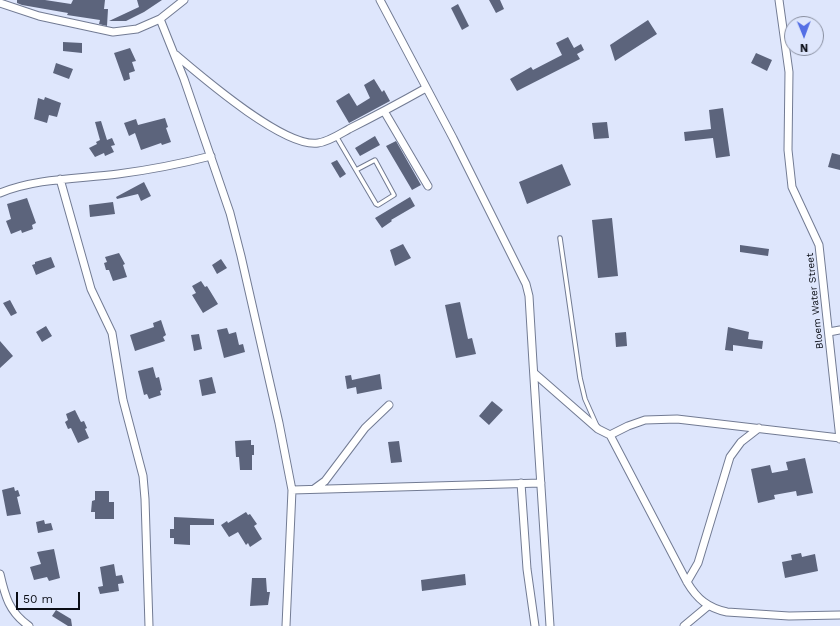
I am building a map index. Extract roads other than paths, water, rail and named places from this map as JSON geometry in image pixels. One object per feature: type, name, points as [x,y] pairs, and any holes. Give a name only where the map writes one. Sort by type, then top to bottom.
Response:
[{"type":"street","points":[[5,3],[39,16],[113,32],[138,29],[160,19],[184,0]]},
{"type":"street","points":[[380,0],[522,274],[528,296],[550,626]]},
{"type":"street","name":"Bloem Water Street","points":[[779,0],[789,72],[788,150],[792,187],[819,245],[840,438]]},
{"type":"street","points":[[160,19],[211,156],[230,213],[241,256],[292,490],[286,626]]},
{"type":"street","points":[[174,54],[240,106],[280,132],[294,139],[318,143],[384,111],[426,88]]},
{"type":"street","points":[[384,111],[428,186]]},
{"type":"street","points":[[0,193],[60,179],[118,174],[171,166],[211,156]]},
{"type":"street","points":[[60,179],[91,289],[112,333],[125,407],[143,476],[149,626]]},
{"type":"street","points":[[828,332],[840,330]]},
{"type":"street","points":[[534,373],[540,380],[598,429],[610,435],[687,582],[697,596],[708,606],[727,612],[789,616],[840,616]]},
{"type":"street","points":[[314,489],[325,481],[366,428],[389,405]]},
{"type":"street","points":[[610,435],[645,420],[677,419],[840,438]]},
{"type":"street","points":[[687,582],[698,563],[730,457],[741,442],[759,428]]},
{"type":"street","points":[[521,483],[527,569],[535,626]]},
{"type":"street","points":[[292,490],[541,483]]},
{"type":"street","points":[[0,574],[5,597],[18,616],[30,626]]},
{"type":"street","points":[[684,626],[708,606]]},
{"type":"lane","points":[[336,135],[356,170],[376,205],[394,196],[375,160],[356,170]]},
{"type":"lane","points":[[560,238],[580,378],[585,399],[598,429]]}]
